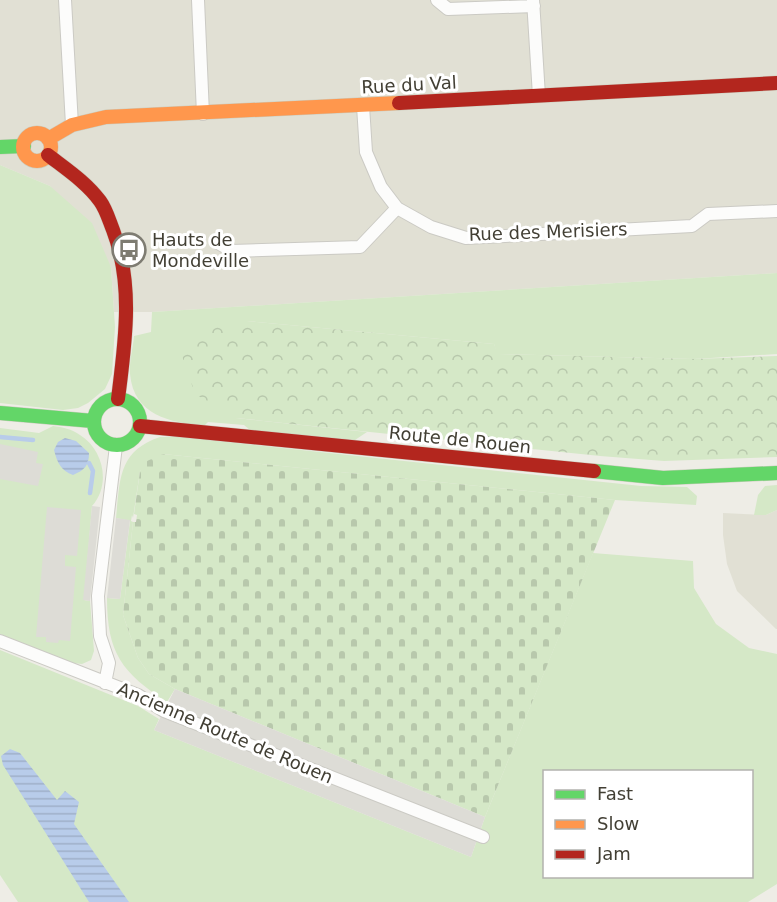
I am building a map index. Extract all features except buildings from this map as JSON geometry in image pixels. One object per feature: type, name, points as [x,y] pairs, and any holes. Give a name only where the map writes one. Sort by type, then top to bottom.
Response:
[{"type":"street","points":[[65,0],[72,125]]},
{"type":"street","points":[[198,0],[203,114]]},
{"type":"street","points":[[437,0],[448,9],[534,3],[538,96]]},
{"type":"street","name":"Rue du Val","points":[[48,139],[72,125],[106,117],[363,106],[777,83]]},
{"type":"street","name":"Rue des Merisiers","points":[[363,106],[366,152],[381,187],[396,208],[431,227],[466,238],[692,226],[708,214],[777,211]]},
{"type":"street","points":[[41,134],[48,139],[51,147],[48,155],[41,160],[32,159],[25,153],[26,141],[33,135],[41,134]]},
{"type":"street","points":[[0,147],[24,146]]},
{"type":"street","points":[[48,155],[76,176],[101,201],[118,238],[127,295],[127,326],[118,399]]},
{"type":"street","points":[[218,243],[232,251],[360,247],[396,208]]},
{"type":"street","points":[[118,399],[125,401],[137,411],[140,426],[138,433],[129,442],[116,446],[100,438],[93,421],[101,405],[118,399]]},
{"type":"street","points":[[0,413],[93,421]]},
{"type":"street","name":"Route de Rouen","points":[[140,426],[663,478],[777,473]]},
{"type":"street","points":[[105,683],[109,663],[100,636],[98,596],[116,446]]},
{"type":"street","name":"Ancienne Route de Rouen","points":[[0,641],[138,695],[164,711],[483,837]]},
{"type":"shaded area","points":[[0,0],[777,0],[777,273],[152,312],[114,312],[111,267],[50,186],[0,165]]},
{"type":"shaded area","points":[[0,444],[38,452],[36,463],[43,464],[38,486],[0,479]]},
{"type":"shaded area","points":[[92,506],[100,507],[90,601],[83,600]]},
{"type":"shaded area","points":[[47,507],[81,510],[77,556],[65,555],[65,566],[76,567],[70,641],[59,640],[58,643],[46,642],[46,637],[36,637]]},
{"type":"shaded area","points":[[777,510],[776,629],[737,591],[727,564],[723,513],[766,515]]},
{"type":"shaded area","points":[[116,518],[130,520],[120,599],[107,598]]},
{"type":"shaded area","points":[[175,689],[485,817],[471,857],[154,730]]},
{"type":"green space","points":[[0,165],[50,186],[92,223],[111,267],[115,327],[112,374],[105,389],[78,408],[63,410],[0,403]]},
{"type":"green space","points":[[777,273],[777,354],[694,359],[497,354],[494,344],[247,321],[236,418],[367,432],[355,440],[250,430],[244,425],[208,422],[204,426],[167,419],[146,408],[138,399],[130,374],[134,336],[151,332],[152,312]]},
{"type":"green space","points":[[247,321],[494,344],[498,354],[694,359],[777,356],[777,457],[664,461],[236,418],[195,394],[180,350],[211,325]]},
{"type":"green space","points":[[53,426],[74,431],[88,441],[95,449],[102,468],[102,488],[92,506],[84,600],[90,601],[94,651],[91,660],[82,664],[73,663],[0,634],[0,428],[39,433]]},
{"type":"green space","points":[[160,437],[178,437],[641,486],[687,487],[697,496],[696,505],[615,500],[163,454],[140,471],[131,521],[133,522],[123,615],[138,658],[149,674],[175,689],[167,702],[139,681],[120,660],[110,633],[107,598],[120,599],[130,521],[116,518],[124,468],[136,450]]},
{"type":"green space","points":[[163,454],[615,500],[485,817],[175,689],[149,674],[138,658],[123,615],[133,522],[136,522],[137,515],[134,514],[140,471],[147,461]]},
{"type":"green space","points":[[777,485],[777,510],[766,515],[754,515],[758,495],[765,486]]},
{"type":"green space","points":[[593,553],[693,561],[694,588],[716,624],[749,648],[777,654],[777,884],[748,902],[18,902],[0,875],[0,650],[138,706],[159,719],[154,730],[471,857],[485,817]]},
{"type":"water","points":[[65,438],[76,441],[89,453],[86,467],[73,475],[60,466],[54,450],[58,442]]},
{"type":"water","points":[[10,749],[20,753],[57,800],[65,791],[79,802],[74,824],[129,902],[89,902],[3,765],[1,756]]},
{"type":"waterway","points":[[0,437],[33,440]]},
{"type":"waterway","points":[[89,463],[93,471],[90,493]]},
{"type":"traffic: fast","points":[[0,147],[24,146]]},
{"type":"traffic: fast","points":[[117,399],[133,406],[140,422],[133,438],[117,445],[101,438],[94,422],[101,406],[117,399]]},
{"type":"traffic: fast","points":[[0,413],[93,421]]},
{"type":"traffic: fast","points":[[594,471],[663,478],[777,473]]},
{"type":"traffic: slow","points":[[48,139],[72,125],[106,117],[399,103]]},
{"type":"traffic: slow","points":[[37,133],[47,137],[51,147],[47,157],[37,161],[27,157],[23,147],[27,137],[37,133]]},
{"type":"traffic: jam","points":[[399,103],[777,83]]},
{"type":"traffic: jam","points":[[48,155],[82,182],[100,201],[120,251],[124,272],[126,314],[118,399]]},
{"type":"traffic: jam","points":[[140,426],[594,471]]},
{"type":"place","name":"Hauts de Mondeville","points":[[129,250]]}]
